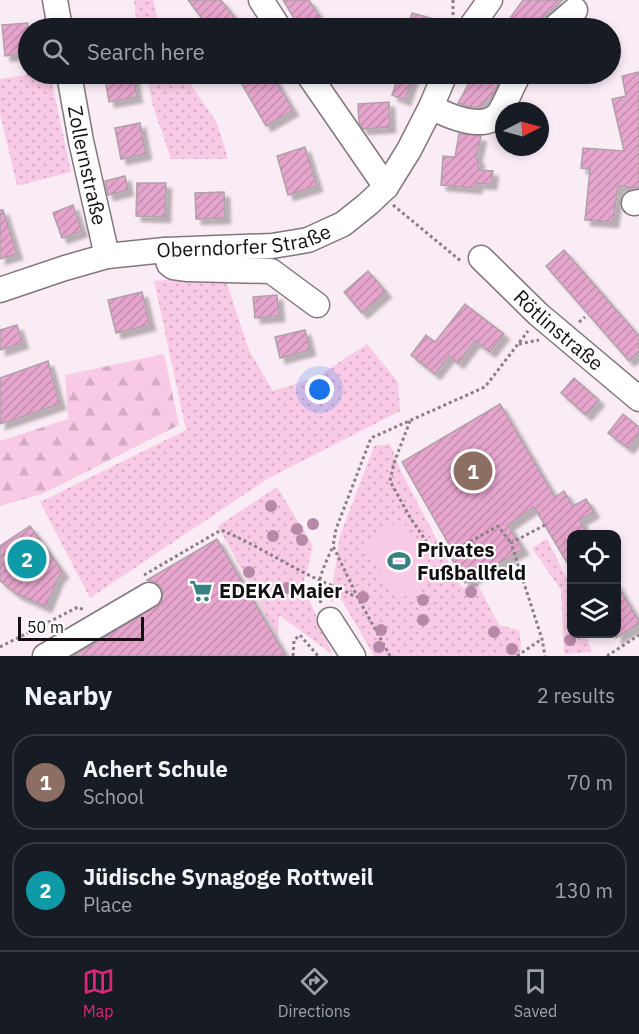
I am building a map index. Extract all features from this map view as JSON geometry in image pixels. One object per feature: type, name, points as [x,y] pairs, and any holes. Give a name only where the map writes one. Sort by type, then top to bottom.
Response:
[{"type":"street","points":[[55,0],[58,18]]},
{"type":"street","points":[[261,0],[273,18]]},
{"type":"street","points":[[477,18],[490,0]]},
{"type":"street","points":[[566,18],[575,10]]},
{"type":"street","name":"Zollernstraße","points":[[71,84],[107,256]]},
{"type":"street","points":[[315,84],[389,196]]},
{"type":"street","name":"Oberndorfer Straße","points":[[0,290],[107,256],[165,250],[272,246],[308,240],[344,224],[368,204],[389,196],[441,84]]},
{"type":"street","points":[[431,107],[443,114],[468,121],[489,122],[499,114],[514,84]]},
{"type":"street","points":[[165,250],[169,264],[173,267],[271,271],[317,305]]},
{"type":"street","name":"Rötlinstraße","points":[[471,259],[639,399]]},
{"type":"street","points":[[45,656],[149,595]]},
{"type":"street","points":[[330,620],[353,656]]},
{"type":"path","points":[[389,196],[471,259]]},
{"type":"path","points":[[358,598],[342,588],[319,580],[371,438],[485,387],[530,328]]},
{"type":"path","points":[[410,421],[390,480],[411,519],[433,551],[450,553],[498,526],[511,543],[542,639],[545,656]]},
{"type":"path","points":[[511,543],[544,525]]},
{"type":"path","points":[[333,546],[390,656]]},
{"type":"path","points":[[293,656],[294,640],[300,635],[318,656]]},
{"type":"path","points":[[607,656],[639,635]]},
{"type":"path","points":[[517,656],[542,639]]},
{"type":"green space","points":[[134,0],[153,0],[158,18],[136,18]]},
{"type":"green space","points":[[18,76],[18,84],[52,84],[71,172],[17,186],[0,114],[0,79]]},
{"type":"green space","points":[[148,84],[191,84],[217,123],[228,159],[171,159]]},
{"type":"green space","points":[[224,275],[249,350],[273,391],[317,377],[367,344],[398,382],[400,411],[269,478],[90,598],[40,502],[186,430],[154,281]]},
{"type":"green space","points":[[164,354],[179,425],[42,494],[0,506],[0,441],[68,419],[65,375]]},
{"type":"green space","points":[[390,444],[401,471],[462,588],[477,583],[499,625],[519,630],[520,656],[374,656],[340,597],[330,602],[340,536],[374,446]]},
{"type":"green space","points":[[277,487],[313,546],[303,585],[333,655],[279,615],[278,637],[218,526]]},
{"type":"green space","name":"Privates Fußballfeld","points":[[402,520],[435,579],[397,601],[363,542]]},
{"type":"green space","points":[[547,539],[567,579],[567,638],[588,638],[591,652],[564,654],[561,590],[532,548]]},
{"type":"building","points":[[188,0],[221,0],[235,18],[202,18]]},
{"type":"building","points":[[283,0],[309,0],[321,18],[294,18]]},
{"type":"building","points":[[523,0],[563,0],[542,18],[510,18]]},
{"type":"building","points":[[412,13],[431,18],[410,18]]},
{"type":"building","points":[[18,24],[18,54],[5,56],[2,25]]},
{"type":"building","points":[[639,72],[639,188],[618,186],[613,222],[585,220],[590,169],[581,168],[583,148],[624,151],[612,99],[626,96],[622,76]]},
{"type":"building","points":[[106,84],[135,84],[137,97],[109,102]]},
{"type":"building","points":[[242,84],[278,84],[293,110],[266,126]]},
{"type":"building","points":[[396,84],[411,84],[405,100],[392,95]]},
{"type":"building","points":[[468,84],[498,84],[490,100],[486,99],[482,107],[469,107],[458,103]]},
{"type":"building","points":[[389,102],[390,127],[363,129],[359,122],[358,104]]},
{"type":"building","points":[[140,123],[146,154],[121,159],[115,128]]},
{"type":"building","points":[[459,134],[481,136],[476,159],[479,159],[478,170],[493,171],[491,184],[477,183],[476,188],[441,185],[443,156],[455,157]]},
{"type":"building","points":[[305,147],[317,186],[288,195],[277,156]]},
{"type":"building","points":[[125,176],[128,190],[108,195],[105,181]]},
{"type":"building","points":[[137,183],[166,183],[165,217],[136,216]]},
{"type":"building","points":[[224,192],[225,218],[196,219],[195,193]]},
{"type":"building","points":[[73,205],[82,231],[62,238],[53,213]]},
{"type":"building","points":[[0,210],[3,210],[17,254],[0,259]]},
{"type":"building","points":[[564,250],[639,336],[639,352],[629,361],[546,266]]},
{"type":"building","points":[[368,271],[386,292],[362,313],[344,292]]},
{"type":"building","points":[[142,292],[150,325],[116,333],[108,300]]},
{"type":"building","points":[[277,295],[279,316],[255,318],[253,297]]},
{"type":"building","points":[[465,304],[504,334],[490,352],[475,341],[458,363],[449,356],[435,374],[411,355],[426,335],[435,342]]},
{"type":"building","points":[[17,325],[23,343],[0,350],[0,330]]},
{"type":"building","points":[[305,330],[310,350],[280,358],[275,337]]},
{"type":"building","points":[[48,361],[60,404],[0,424],[0,378]]},
{"type":"building","points":[[574,378],[599,400],[586,415],[561,393]]},
{"type":"building","points":[[500,404],[555,497],[564,491],[573,506],[586,499],[594,512],[580,520],[586,530],[567,530],[567,563],[534,507],[508,525],[523,549],[465,583],[448,552],[452,550],[402,462]]},
{"type":"building","points":[[623,414],[639,427],[639,434],[628,448],[608,433]]},
{"type":"building","points":[[30,526],[63,572],[58,578],[46,607],[17,594],[0,581],[0,546]]},
{"type":"building","name":"EDEKA Maier","points":[[217,539],[286,656],[73,656],[161,603],[163,594],[161,587],[147,580]]},
{"type":"building","points":[[621,591],[639,621],[639,624],[621,635]]},
{"type":"place","name":"Achert Schule","points":[[473,471]]},
{"type":"place","name":"Jüdische Synagoge Rottweil","points":[[27,559]]},
{"type":"place","name":"Privates Fußballfeld","points":[[399,561]]},
{"type":"place","name":"EDEKA Maier","points":[[201,591]]}]
